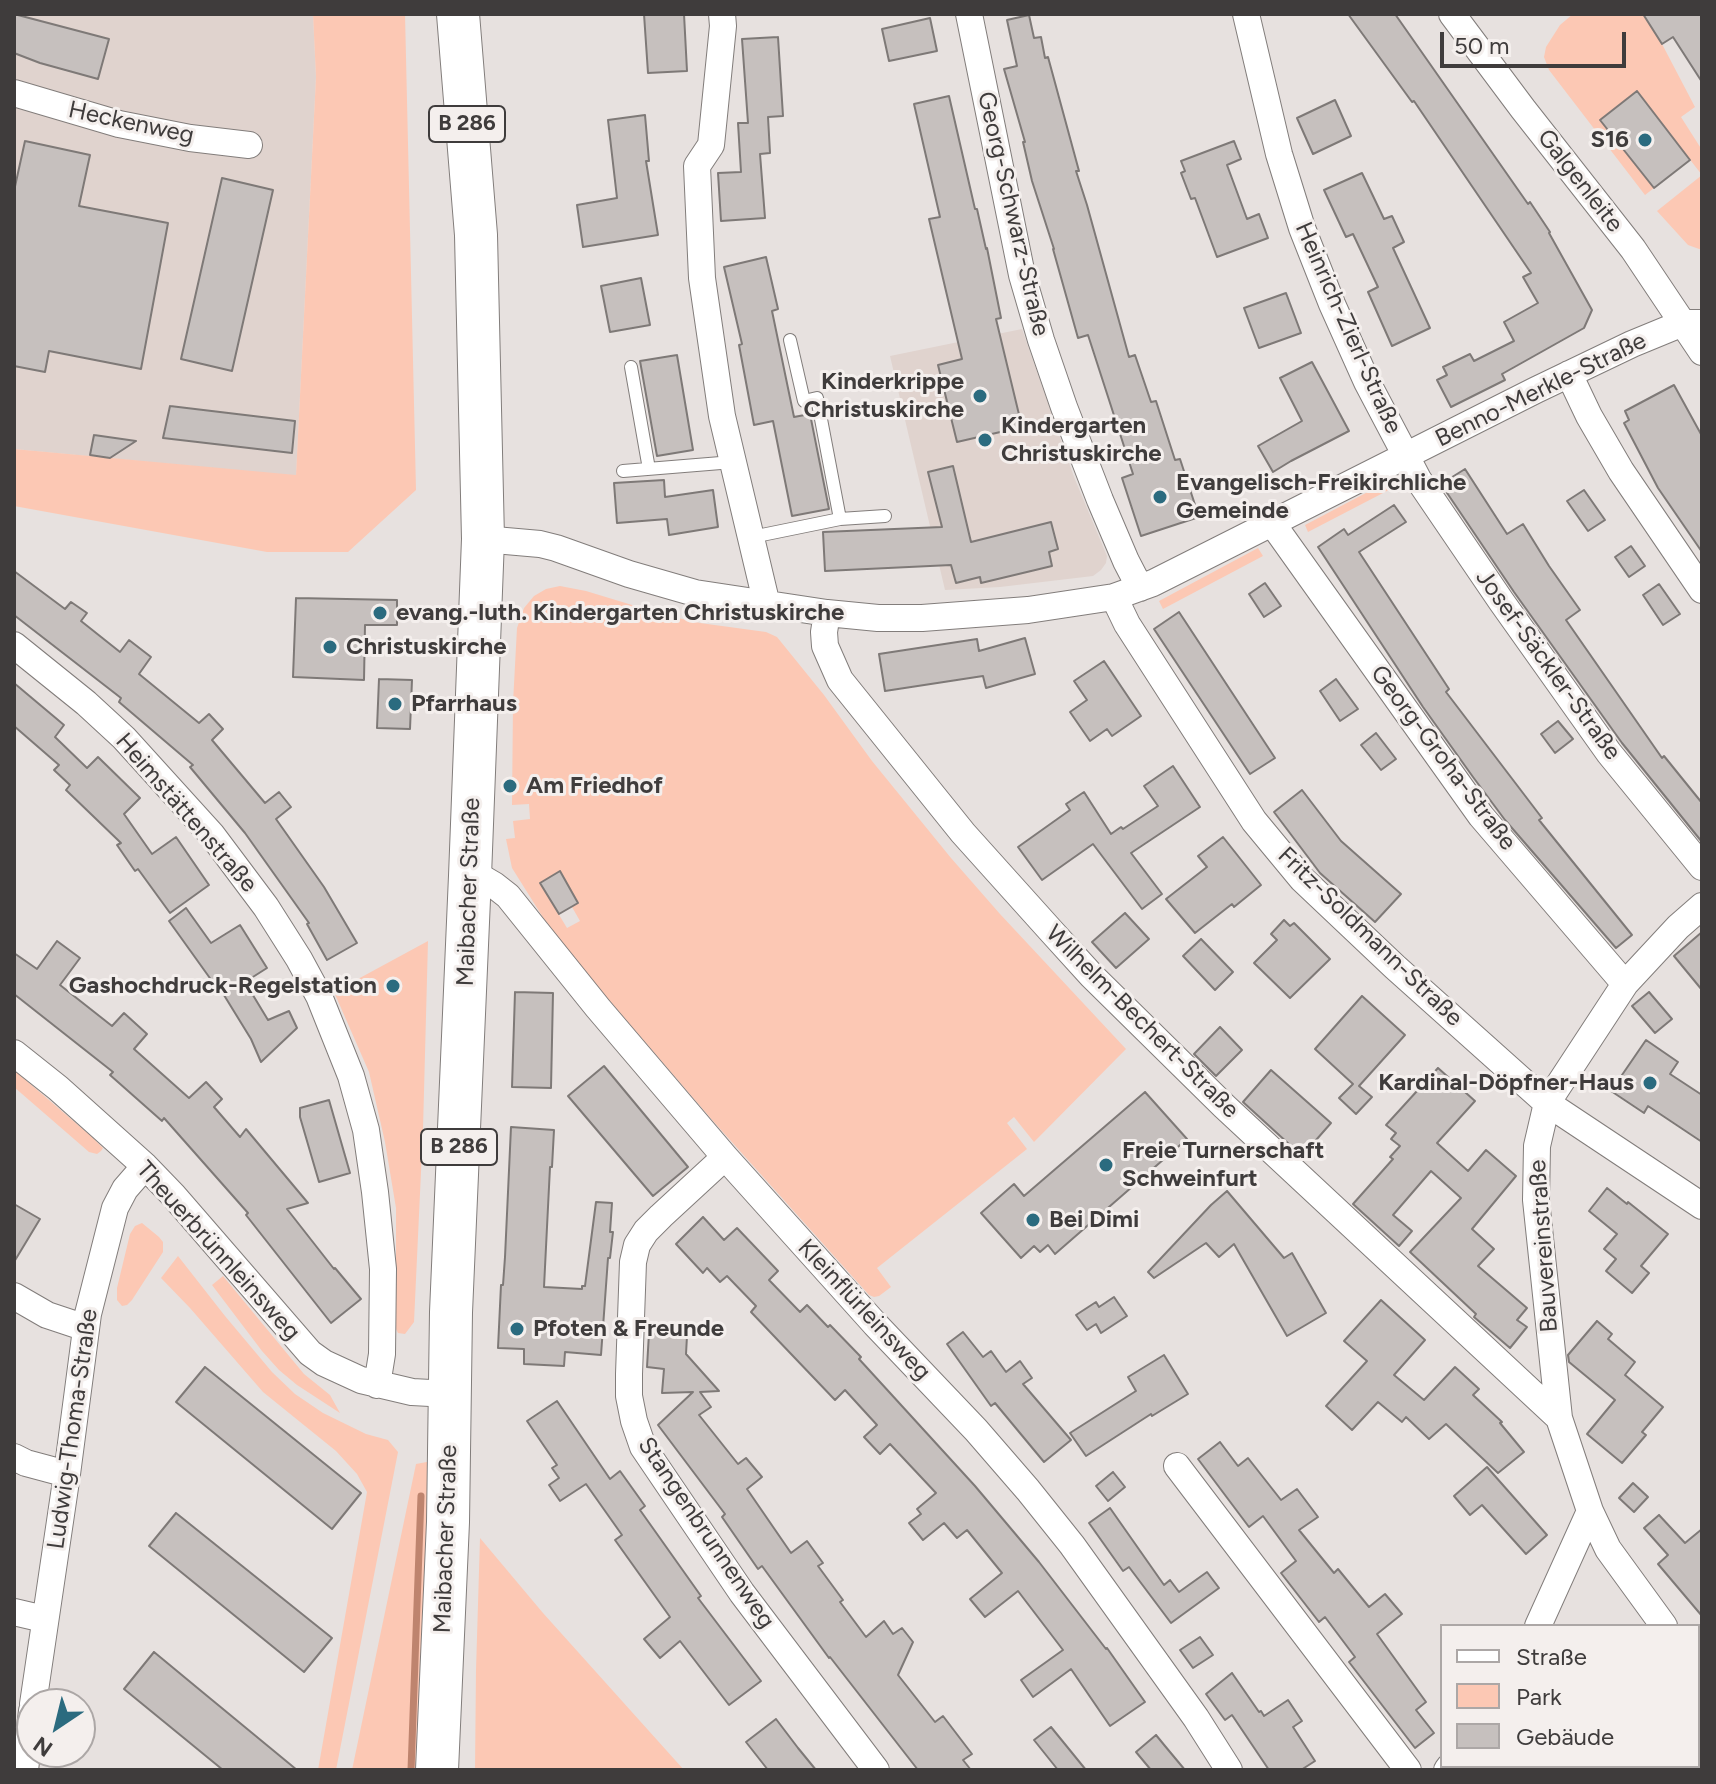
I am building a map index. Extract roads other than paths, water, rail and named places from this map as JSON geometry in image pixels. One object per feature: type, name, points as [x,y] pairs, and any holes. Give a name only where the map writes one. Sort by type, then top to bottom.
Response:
[{"type":"main road","name":"Maibacher Straße","points":[[437,1770],[448,1522],[451,1312],[483,539],[476,235],[458,14]]},
{"type":"street","points":[[722,14],[711,145],[697,166],[702,278],[722,416],[767,605]]},
{"type":"street","name":"Georg-Schwarz-Straße","points":[[969,14],[1022,275],[1041,340],[1100,500],[1140,588]]},
{"type":"street","name":"Heinrich-Zierl-Straße","points":[[1246,14],[1279,154],[1302,228],[1337,317],[1406,456]]},
{"type":"street","name":"Galgenleite","points":[[1452,14],[1692,323],[1702,352]]},
{"type":"street","name":"Heckenweg","points":[[14,93],[119,124],[190,138],[249,145]]},
{"type":"street","points":[[1692,323],[1702,303]]},
{"type":"street","name":"Benno-Merkle-Straße","points":[[483,539],[556,548],[695,593],[878,618],[1028,610],[1114,597],[1140,588],[1632,344],[1692,323]]},
{"type":"street","points":[[1569,374],[1621,471],[1702,590]]},
{"type":"street","name":"Josef-Säckler-Straße","points":[[1406,456],[1418,479],[1501,601],[1609,753],[1702,867]]},
{"type":"street","name":"Georg-Groha-Straße","points":[[1272,523],[1481,816],[1625,984]]},
{"type":"street","name":"Fritz-Soldmann-Straße","points":[[1114,597],[1127,624],[1254,821],[1302,879],[1547,1103],[1702,1206]]},
{"type":"street","name":"Wilhelm-Bechert-Straße","points":[[827,613],[825,646],[840,680],[963,833],[1052,932],[1224,1106],[1559,1418]]},
{"type":"street","name":"Heimstättenstraße","points":[[14,645],[124,738],[212,835],[266,907],[319,996],[351,1076],[366,1130],[383,1269],[382,1354],[377,1385]]},
{"type":"street","name":"Kleinflürleinsweg","points":[[470,876],[482,878],[508,896],[725,1157],[1028,1490],[1117,1607],[1229,1770]]},
{"type":"street","name":"Bauvereinstraße","points":[[1590,1511],[1559,1418],[1536,1200],[1537,1146],[1547,1103],[1625,984],[1702,906]]},
{"type":"street","name":"Theuerbrünnleinsweg","points":[[14,1053],[145,1166],[310,1353],[345,1374],[377,1385],[412,1392],[449,1394]]},
{"type":"street","name":"Stangenbrunnenweg","points":[[725,1157],[646,1231],[637,1245],[633,1262],[629,1374],[634,1421],[643,1447],[742,1593],[876,1770]]},
{"type":"street","name":"Ludwig-Thoma-Straße","points":[[35,1688],[91,1301],[115,1208],[125,1189],[145,1166]]},
{"type":"street","points":[[14,1296],[47,1315],[86,1328]]},
{"type":"street","points":[[14,1457],[67,1474]]},
{"type":"street","points":[[1177,1466],[1408,1770]]},
{"type":"street","points":[[1539,1624],[1590,1511]]},
{"type":"street","points":[[1590,1511],[1608,1549],[1663,1624]]},
{"type":"street","points":[[14,1612],[44,1619]]},
{"type":"lane","points":[[790,340],[804,401],[817,398],[840,519]]},
{"type":"lane","points":[[631,367],[649,469]]},
{"type":"lane","points":[[623,471],[733,462]]},
{"type":"lane","points":[[752,537],[840,519],[885,516]]},
{"type":"waterway","points":[[411,1770],[421,1496]]},
{"type":"place","name":"S16","points":[[1645,140]]},
{"type":"place","name":"Kinderkrippe Christuskirche","points":[[980,396]]},
{"type":"place","name":"Kindergarten Christuskirche","points":[[985,440]]},
{"type":"place","name":"Evangelisch-Freikirchliche Gemeinde","points":[[1160,497]]},
{"type":"place","name":"evang.-luth. Kindergarten Christuskirche","points":[[380,613]]},
{"type":"place","name":"Christuskirche","points":[[330,647]]},
{"type":"place","name":"Pfarrhaus","points":[[395,704]]},
{"type":"place","name":"Am Friedhof","points":[[510,786]]},
{"type":"place","name":"Gashochdruck-Regelstation","points":[[393,986]]},
{"type":"place","name":"Kardinal-Döpfner-Haus","points":[[1650,1083]]},
{"type":"place","name":"Freie Turnerschaft Schweinfurt","points":[[1106,1165]]},
{"type":"place","name":"Bei Dimi","points":[[1033,1220]]},
{"type":"place","name":"Pfoten & Freunde","points":[[517,1329]]}]
